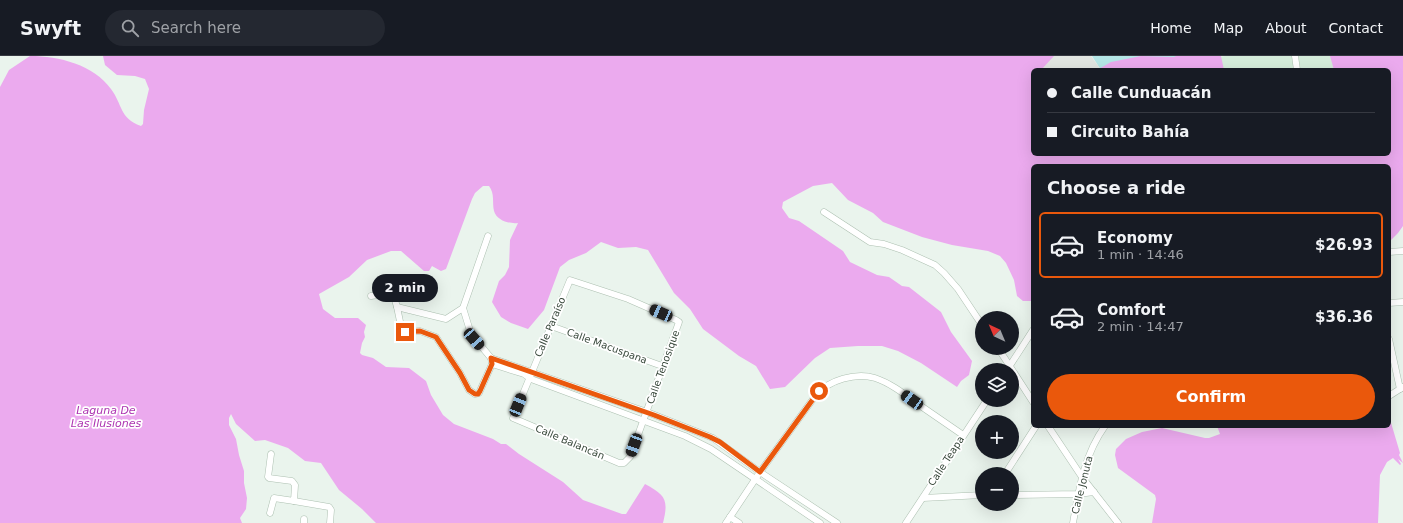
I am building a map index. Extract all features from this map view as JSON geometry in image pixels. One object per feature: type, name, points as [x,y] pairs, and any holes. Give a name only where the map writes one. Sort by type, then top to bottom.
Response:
[{"type":"street","points":[[1296,56],[1297,68]]},
{"type":"street","points":[[824,212],[870,242],[884,244],[902,250],[935,266],[958,289],[975,314]]},
{"type":"street","points":[[488,236],[463,308],[471,334],[491,358],[522,370],[529,378],[708,446],[820,523]]},
{"type":"street","points":[[1391,252],[1403,251]]},
{"type":"street","name":"Calle Paraíso","points":[[513,418],[531,371],[570,280],[628,299],[674,319]]},
{"type":"street","points":[[371,296],[394,293],[402,331],[422,331],[436,337],[471,392],[477,394],[479,393],[492,364],[491,358]]},
{"type":"street","points":[[1391,303],[1403,302]]},
{"type":"street","points":[[397,308],[446,319],[463,308]]},
{"type":"street","name":"Calle Tenosique","points":[[627,460],[630,457],[647,412],[662,366],[678,325],[678,322],[674,319]]},
{"type":"street","name":"Calle Macuspana","points":[[550,326],[662,366]]},
{"type":"street","points":[[1011,363],[1031,333]]},
{"type":"street","points":[[1391,347],[1401,387],[1391,394]]},
{"type":"street","points":[[492,364],[531,371],[647,412],[712,438],[837,523]]},
{"type":"street","points":[[726,523],[757,479],[760,472],[819,391],[829,384],[848,378],[867,377],[882,381],[963,435]]},
{"type":"street","points":[[1019,383],[1031,399]]},
{"type":"street","name":"Calle Teapa","points":[[906,523],[981,407]]},
{"type":"street","name":"Calle Balancán","points":[[513,418],[619,463],[624,463],[627,460]]},
{"type":"street","points":[[1010,467],[1035,428]]},
{"type":"street","points":[[1049,428],[1082,477],[1118,523]]},
{"type":"street","name":"Calle Jonuta","points":[[1073,523],[1082,477],[1092,448],[1104,428]]},
{"type":"street","points":[[271,454],[268,477],[271,479],[294,482],[294,501]]},
{"type":"street","points":[[1019,495],[1078,494],[1094,492]]},
{"type":"street","points":[[923,498],[975,495]]},
{"type":"street","points":[[270,513],[274,498],[294,501],[328,507],[330,510],[330,523]]},
{"type":"street","points":[[730,517],[738,523]]},
{"type":"shaded area","points":[[1038,56],[1091,56],[1100,68],[1038,68]]},
{"type":"shaded area","points":[[1092,56],[1194,56],[1118,68],[1100,68]]},
{"type":"shaded area","points":[[1225,56],[1337,56],[1341,68],[1216,68],[1214,58]]},
{"type":"water","name":"Laguna De Las Ilusiones","points":[[30,56],[41,56],[64,60],[86,68],[104,81],[115,95],[125,115],[134,123],[141,126],[143,124],[144,110],[149,89],[145,79],[135,76],[117,75],[105,65],[103,56],[1054,56],[1043,68],[1031,68],[1031,156],[1391,156],[1391,68],[1333,68],[1330,56],[1403,56],[1403,226],[1391,240],[1391,164],[1031,164],[1031,301],[1023,301],[1017,296],[1014,280],[1006,263],[1000,256],[988,251],[952,245],[922,237],[883,222],[873,213],[848,200],[832,183],[813,186],[783,202],[782,208],[789,218],[799,221],[843,251],[850,262],[877,275],[889,277],[902,286],[909,287],[941,312],[951,332],[972,361],[969,375],[961,381],[957,387],[921,363],[898,351],[882,346],[830,348],[815,358],[785,387],[770,389],[756,366],[739,356],[703,329],[690,309],[674,293],[648,250],[636,247],[618,248],[601,242],[586,253],[569,260],[560,267],[544,310],[528,329],[511,323],[501,317],[492,302],[499,281],[505,275],[509,267],[510,240],[518,223],[511,223],[498,217],[494,211],[491,189],[489,186],[483,186],[475,193],[472,199],[446,269],[441,271],[432,266],[429,271],[424,271],[401,251],[391,251],[367,260],[349,277],[319,294],[323,309],[335,318],[358,318],[366,325],[364,332],[365,337],[360,353],[373,358],[386,367],[409,368],[426,381],[431,395],[443,415],[454,424],[493,439],[501,444],[506,444],[563,482],[583,500],[622,514],[626,514],[645,484],[657,491],[664,499],[666,508],[663,523],[376,523],[339,490],[321,463],[305,461],[288,448],[265,440],[255,441],[236,424],[231,414],[229,418],[229,425],[236,439],[244,471],[244,483],[247,498],[246,509],[240,518],[242,523],[0,523],[0,87],[9,70]]},
{"type":"water","points":[[1141,56],[1221,56],[1224,68],[1100,68],[1111,62]]},
{"type":"water","points":[[1391,423],[1400,453],[1399,455],[1403,463],[1398,459],[1401,464],[1400,465],[1393,458],[1387,462],[1380,475],[1378,523],[1152,523],[1156,499],[1155,495],[1118,468],[1115,455],[1116,449],[1126,439],[1142,432],[1162,428],[1205,438],[1220,434],[1218,428],[1391,428]]},
{"type":"route","points":[[405,332],[420,331],[436,337],[463,377],[469,390],[475,394],[478,394],[480,391],[492,364],[491,358],[654,415],[710,437],[720,442],[760,472],[819,391]]}]
